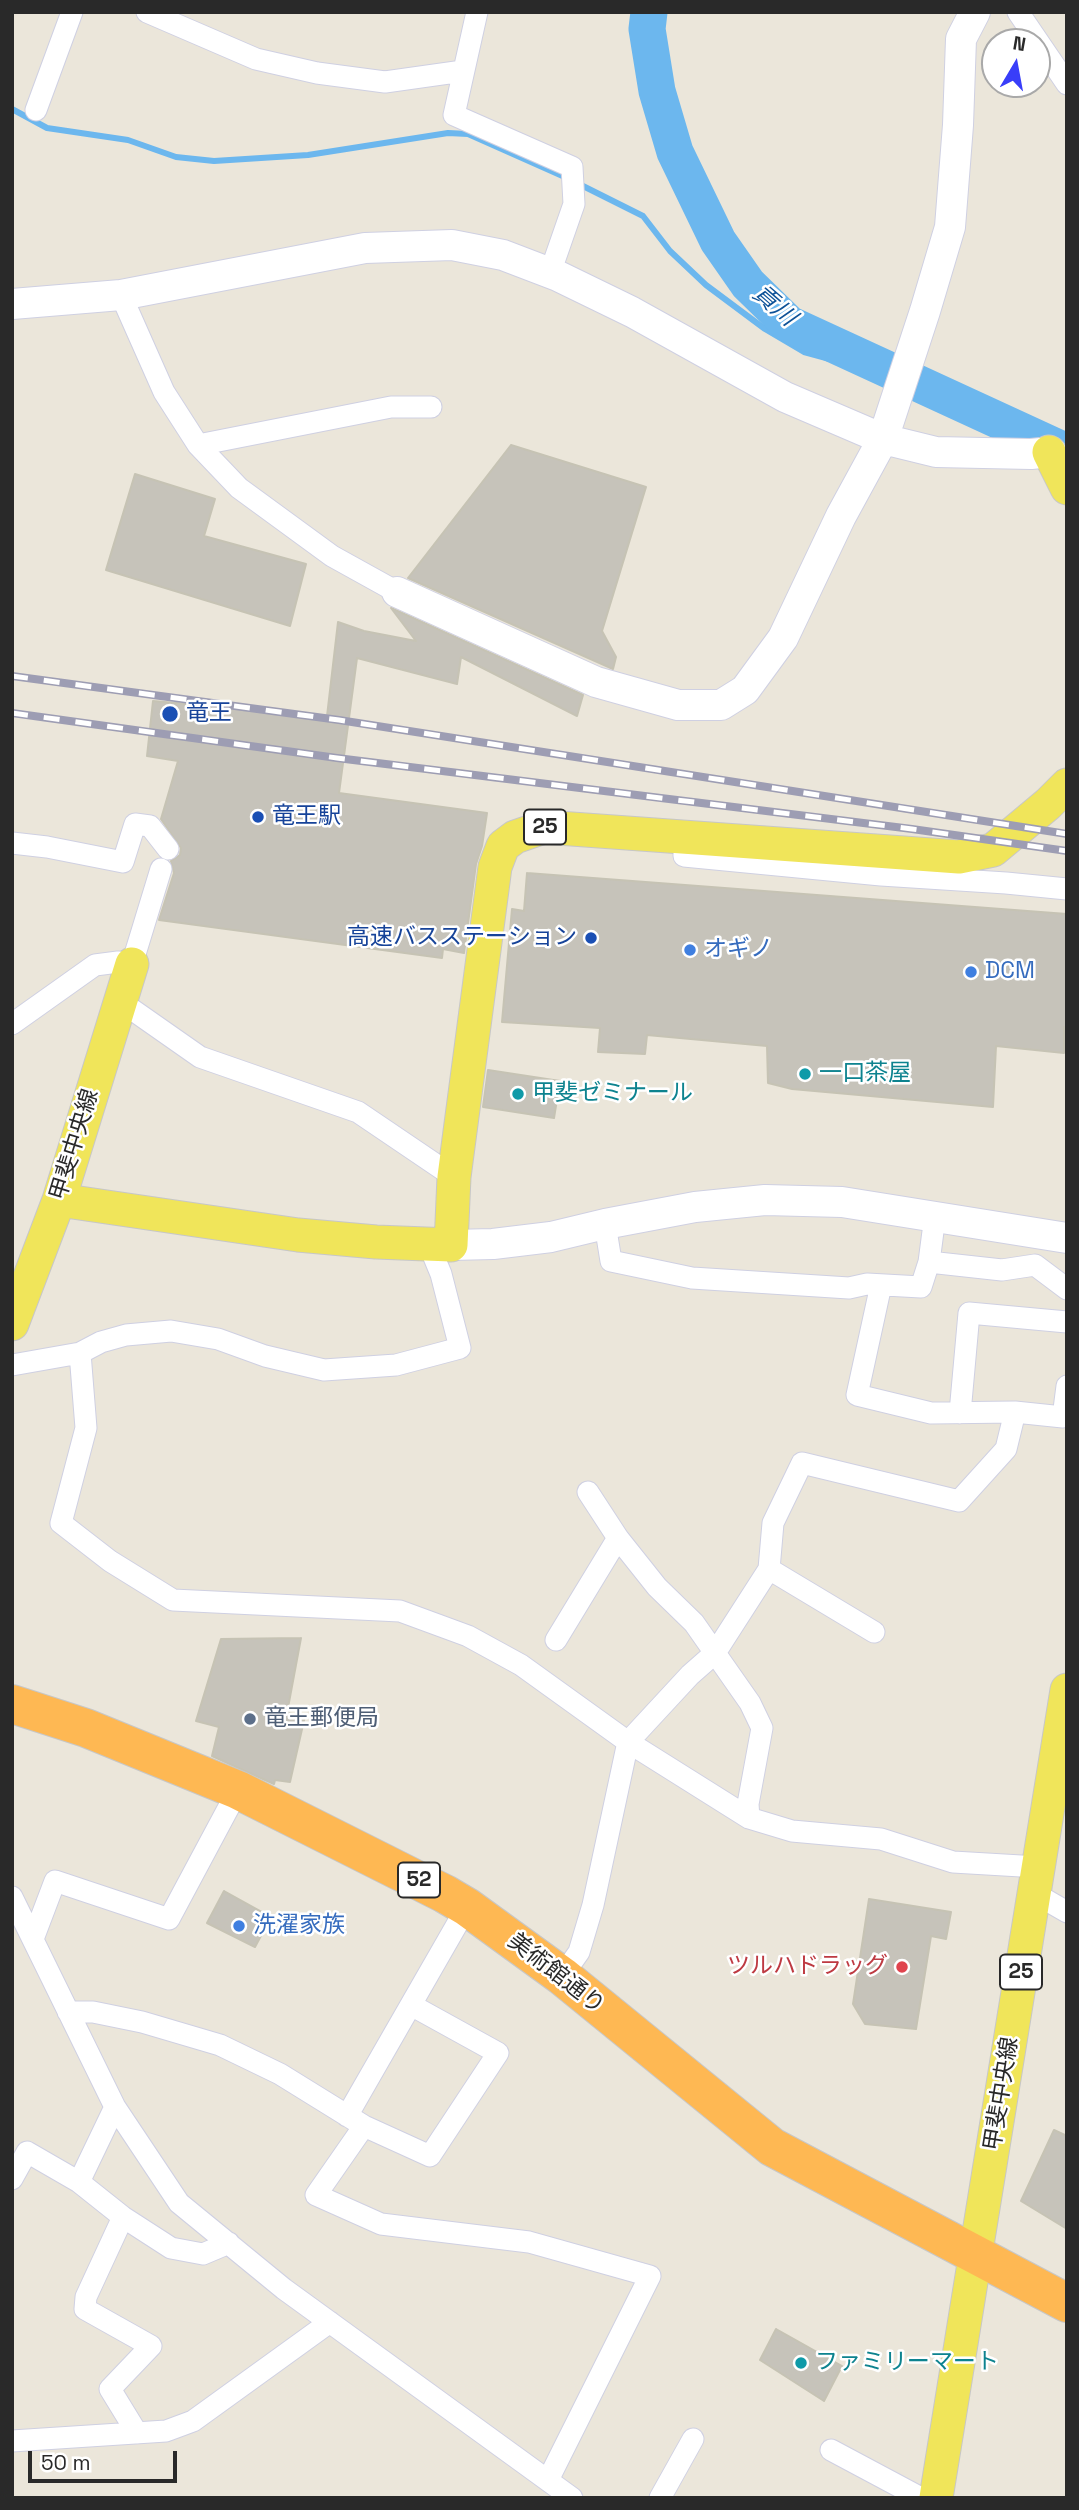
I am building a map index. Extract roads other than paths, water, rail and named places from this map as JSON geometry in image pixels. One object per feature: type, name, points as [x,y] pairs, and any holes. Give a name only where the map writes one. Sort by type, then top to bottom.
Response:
[{"type":"highway","name":"美術館通り","points":[[12,1704],[86,1728],[238,1790],[326,1832],[467,1907],[562,1976],[772,2147],[1067,2303]]},
{"type":"main road","points":[[1056,452],[1067,488]]},
{"type":"main road","name":"25","points":[[440,1245],[454,1177],[495,867],[503,846],[515,837],[544,827],[958,857],[993,850],[1067,785]]},
{"type":"main road","name":"甲斐中央線","points":[[12,1324],[59,1200],[132,964]]},
{"type":"main road","points":[[59,1200],[298,1235],[440,1245]]},
{"type":"main road","name":"甲斐中央線","points":[[936,2498],[1045,1857],[1067,1689]]},
{"type":"street","points":[[36,110],[72,12]]},
{"type":"street","points":[[147,12],[256,59],[317,73],[385,82],[463,71]]},
{"type":"street","points":[[477,12],[454,115],[572,167],[574,204],[550,273]]},
{"type":"street","points":[[121,295],[163,391],[198,445],[239,488],[332,556],[397,592],[596,682],[678,705],[721,705],[745,690],[783,638],[841,516],[883,439],[950,227],[961,39],[975,12]]},
{"type":"street","points":[[1018,12],[1067,84]]},
{"type":"street","points":[[12,304],[121,295],[365,248],[452,245],[503,255],[550,273],[632,312],[785,397],[883,439],[936,452],[1056,452]]},
{"type":"street","points":[[198,445],[391,407],[431,407]]},
{"type":"street","points":[[12,843],[123,862],[135,824],[150,826],[168,849]]},
{"type":"street","points":[[684,838],[684,856],[1067,889]]},
{"type":"street","points":[[12,1024],[95,965],[118,962],[132,964],[161,869]]},
{"type":"street","points":[[120,1001],[200,1057],[358,1112],[454,1177]]},
{"type":"street","points":[[12,1366],[80,1353],[101,1342],[125,1335],[172,1331],[218,1339],[265,1356],[324,1370],[396,1365],[460,1348],[441,1274],[440,1245],[494,1244],[551,1237],[695,1207],[765,1200],[842,1202],[1067,1238]]},
{"type":"street","points":[[605,1224],[611,1261],[692,1278],[849,1288],[867,1284],[921,1287],[929,1262],[935,1216]]},
{"type":"street","points":[[929,1262],[1002,1270],[1035,1265],[1067,1289]]},
{"type":"street","points":[[881,1285],[857,1395],[931,1413],[1015,1412],[1063,1417],[1067,1386]]},
{"type":"street","points":[[960,1413],[969,1313],[1067,1322]]},
{"type":"street","points":[[80,1353],[86,1428],[61,1523],[110,1561],[173,1600],[400,1611],[468,1636],[521,1665],[628,1742],[749,1818],[792,1831],[881,1839],[953,1861],[1045,1857],[1067,1912]]},
{"type":"street","points":[[562,1976],[579,1952],[593,1905],[628,1742],[690,1675],[715,1653],[769,1569],[773,1523],[802,1463],[959,1500],[1006,1449],[1015,1412]]},
{"type":"street","points":[[588,1492],[618,1538],[657,1587],[694,1623],[750,1703],[762,1728],[748,1804],[749,1818]]},
{"type":"street","points":[[556,1640],[618,1538]]},
{"type":"street","points":[[769,1569],[874,1632]]},
{"type":"street","points":[[33,1940],[55,1881],[169,1919],[238,1790]]},
{"type":"street","points":[[12,1897],[115,2107],[179,2203],[284,2289],[572,2498]]},
{"type":"street","points":[[467,1907],[411,2006],[356,2121],[316,2195],[382,2224],[529,2242],[650,2276],[548,2480]]},
{"type":"street","points":[[68,2012],[93,2012],[142,2022],[220,2045],[280,2074],[356,2121],[430,2156],[498,2053],[411,2006]]},
{"type":"street","points":[[79,2182],[115,2107]]},
{"type":"street","points":[[12,2179],[27,2152],[79,2182],[123,2217],[171,2248],[203,2254],[229,2244]]},
{"type":"street","points":[[123,2217],[86,2297],[85,2309],[151,2346],[110,2389],[137,2433]]},
{"type":"street","points":[[12,2441],[166,2431],[193,2421],[330,2322]]},
{"type":"street","points":[[660,2498],[694,2439]]},
{"type":"street","points":[[831,2450],[921,2498]]},
{"type":"waterway","name":"貢川","points":[[649,12],[647,29],[657,91],[675,152],[718,241],[748,284],[789,324],[1067,452]]},
{"type":"waterway","points":[[12,109],[47,128],[128,140],[176,157],[214,161],[308,155],[448,133],[468,134],[567,178]]},
{"type":"waterway","points":[[577,183],[643,216],[670,251],[706,285],[765,329],[804,352],[896,377]]},
{"type":"railway","points":[[12,676],[339,720],[1067,834]]},
{"type":"railway","points":[[12,713],[337,758],[912,829],[1067,851]]},
{"type":"place","name":"竜王","points":[[170,714]]},
{"type":"place","name":"竜王駅","points":[[258,817]]},
{"type":"place","name":"高速バスステーション","points":[[591,938]]},
{"type":"place","name":"オギノ","points":[[690,950]]},
{"type":"place","name":"DCM","points":[[971,972]]},
{"type":"place","name":"一口茶屋","points":[[805,1074]]},
{"type":"place","name":"甲斐ゼミナール","points":[[518,1094]]},
{"type":"place","name":"竜王郵便局","points":[[250,1719]]},
{"type":"place","name":"洗濯家族","points":[[239,1926]]},
{"type":"place","name":"ツルハドラッグ","points":[[902,1967]]},
{"type":"place","name":"ファミリーマート","points":[[801,2363]]}]
